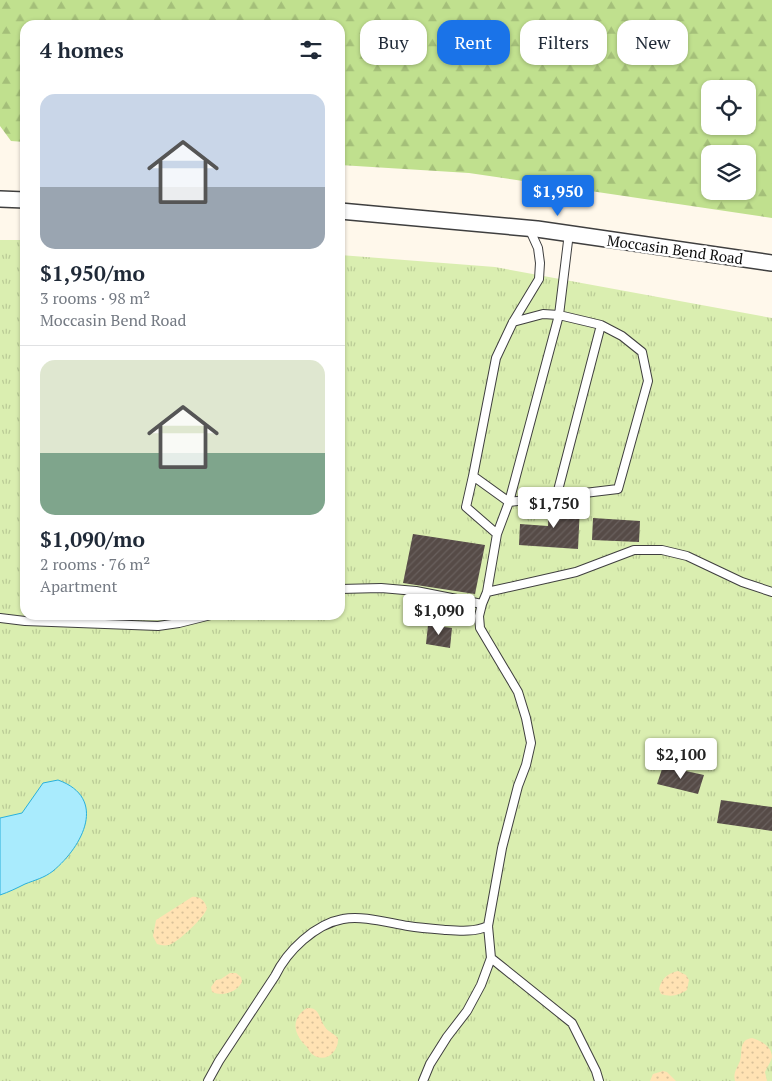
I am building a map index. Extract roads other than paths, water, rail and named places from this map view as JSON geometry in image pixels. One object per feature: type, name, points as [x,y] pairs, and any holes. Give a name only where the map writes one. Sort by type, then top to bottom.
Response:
[{"type":"street","points":[[0,199],[20,200]]},
{"type":"street","name":"Moccasin Bend Road","points":[[345,211],[529,228],[772,263]]},
{"type":"lane","points":[[497,534],[466,507],[496,358],[513,322],[539,279],[540,262],[538,248],[529,228]]},
{"type":"lane","points":[[423,1081],[430,1064],[447,1037],[467,1011],[481,985],[492,958],[488,926],[502,848],[531,743],[518,692],[480,628],[479,616],[487,592],[497,534],[509,502],[559,315],[569,233]]},
{"type":"lane","points":[[473,476],[509,502],[556,498],[618,489],[648,381],[642,352],[622,336],[600,325],[559,315],[543,314],[513,322]]},
{"type":"lane","points":[[556,498],[600,325]]},
{"type":"lane","points":[[487,592],[576,572],[634,550],[662,550],[687,556],[742,582],[772,592]]},
{"type":"lane","points":[[345,589],[381,588],[416,591],[482,604]]},
{"type":"lane","points":[[0,618],[25,621],[158,626],[191,620]]},
{"type":"lane","points":[[208,1081],[275,976],[281,963],[301,941],[328,924],[344,919],[357,919],[431,929],[473,930],[488,926]]},
{"type":"lane","points":[[492,958],[572,1023],[599,1081]]},
{"type":"water","points":[[58,780],[73,788],[83,798],[86,810],[86,823],[81,836],[64,861],[53,871],[0,895],[0,818],[22,813],[43,783]]}]
